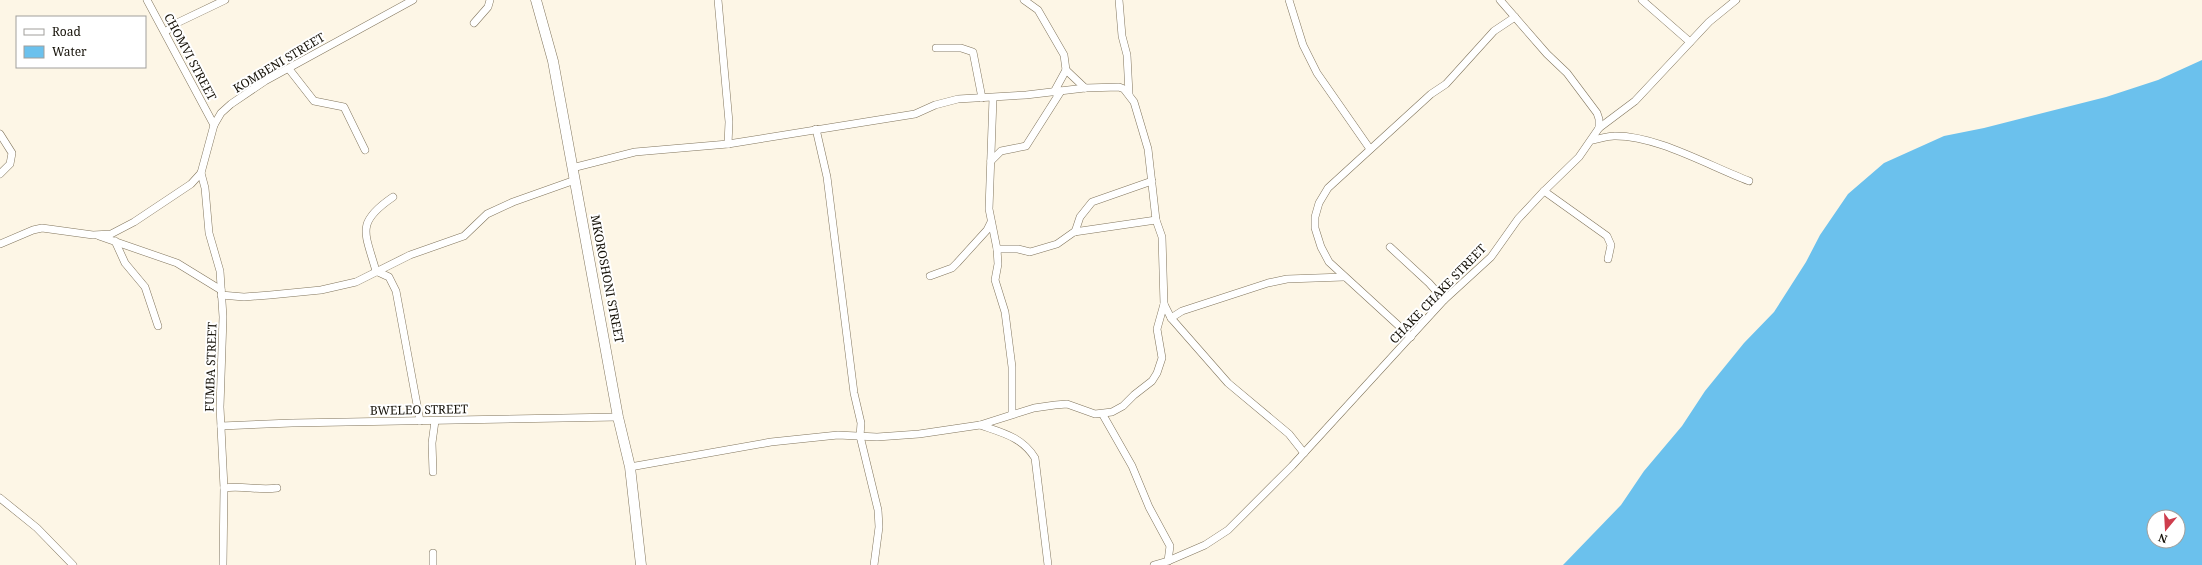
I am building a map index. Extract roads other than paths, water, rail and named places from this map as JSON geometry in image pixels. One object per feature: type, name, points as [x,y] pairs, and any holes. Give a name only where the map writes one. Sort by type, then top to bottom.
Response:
[{"type":"street","name":"CHOMVI STREET","points":[[146,0],[165,32],[214,125]]},
{"type":"street","points":[[165,32],[179,22],[225,0]]},
{"type":"street","name":"KOMBENI STREET","points":[[201,173],[214,125],[221,114],[232,104],[288,69],[411,0]]},
{"type":"street","points":[[474,23],[488,7],[490,0]]},
{"type":"street","name":"MKOROSHONI STREET","points":[[536,0],[553,61],[618,417],[630,467],[641,565]]},
{"type":"street","points":[[718,0],[729,122],[728,144]]},
{"type":"street","points":[[991,161],[1001,151],[1026,146],[1058,92],[1066,70],[1064,55],[1058,43],[1045,25],[1038,10],[1024,0]]},
{"type":"street","points":[[630,467],[741,446],[823,436],[902,436],[980,424],[1034,408],[1067,404],[1103,415],[1123,406],[1152,381],[1157,373],[1162,358],[1157,329],[1164,304],[1162,237],[1156,220],[1148,149],[1137,109],[1129,94],[1128,55],[1122,36],[1119,0]]},
{"type":"street","points":[[1289,0],[1303,45],[1317,73],[1370,148]]},
{"type":"street","points":[[1500,0],[1547,54],[1567,73],[1598,115],[1599,128]]},
{"type":"street","points":[[1642,0],[1690,42]]},
{"type":"street","points":[[1599,128],[1635,102],[1678,53],[1709,22],[1736,0]]},
{"type":"street","points":[[1411,337],[1364,292],[1344,277],[1329,262],[1321,247],[1315,228],[1315,217],[1319,203],[1328,188],[1370,148],[1431,94],[1446,84],[1494,31],[1515,16]]},
{"type":"street","points":[[936,48],[961,48],[973,52],[982,98]]},
{"type":"street","points":[[288,69],[314,101],[344,107],[365,150]]},
{"type":"street","points":[[1066,70],[1085,88]]},
{"type":"street","points":[[572,168],[635,152],[728,144],[915,114],[935,105],[958,99],[993,98],[1085,88],[1119,88],[1129,94]]},
{"type":"street","points":[[993,98],[989,209],[997,249],[998,264],[995,280],[1008,327],[1012,366],[1012,414]]},
{"type":"street","name":"CHAKE CHAKE STREET","points":[[1154,565],[1168,561],[1205,545],[1228,530],[1304,452],[1444,300],[1491,257],[1518,219],[1544,191],[1564,174],[1593,140],[1599,128]]},
{"type":"street","points":[[816,129],[827,177],[854,393],[861,423],[860,436],[878,510],[879,527],[874,565]]},
{"type":"street","points":[[0,134],[12,153],[10,164],[0,174]]},
{"type":"street","points":[[1593,140],[1612,136],[1628,137],[1651,142],[1681,151],[1696,160],[1748,181]]},
{"type":"street","points":[[96,235],[111,234],[134,222],[191,184],[201,173]]},
{"type":"street","name":"FUMBA STREET","points":[[201,173],[205,188],[210,232],[220,271],[223,317],[220,372],[224,488],[223,565]]},
{"type":"street","points":[[0,244],[22,233],[42,228],[96,235],[177,264],[221,292],[254,296],[321,290],[356,282],[410,255],[464,236],[487,214],[512,202],[574,180]]},
{"type":"street","points":[[1075,232],[1080,217],[1092,202],[1152,181]]},
{"type":"street","points":[[1544,191],[1607,236],[1611,245],[1608,259]]},
{"type":"street","points":[[393,197],[370,215],[367,222],[367,238],[376,271],[389,277],[396,291],[420,421]]},
{"type":"street","points":[[930,276],[957,263],[987,230],[991,219]]},
{"type":"street","points":[[997,249],[1018,249],[1030,252],[1057,244],[1067,235],[1075,232],[1156,220]]},
{"type":"street","points":[[115,241],[125,263],[144,287],[158,326]]},
{"type":"street","points":[[1390,247],[1429,282],[1444,300]]},
{"type":"street","points":[[1171,318],[1182,312],[1268,283],[1295,278],[1344,277]]},
{"type":"street","points":[[1164,304],[1171,318],[1228,383],[1289,434],[1304,452]]},
{"type":"street","points":[[1103,415],[1132,466],[1149,507],[1170,546],[1168,561]]},
{"type":"street","name":"BWELEO STREET","points":[[221,426],[618,417]]},
{"type":"street","points":[[433,472],[432,442],[435,421]]},
{"type":"street","points":[[980,424],[1021,441],[1028,446],[1035,458],[1048,565]]},
{"type":"street","points":[[224,488],[238,487],[262,490],[277,488]]},
{"type":"street","points":[[0,498],[37,528],[73,565]]},
{"type":"street","points":[[434,553],[434,565]]},
{"type":"water","points":[[2202,60],[2202,565],[1563,565],[1621,505],[1644,471],[1682,426],[1705,391],[1744,343],[1774,312],[1806,262],[1820,235],[1848,194],[1884,163],[1944,136],[1984,128],[2106,97],[2158,80]]}]
